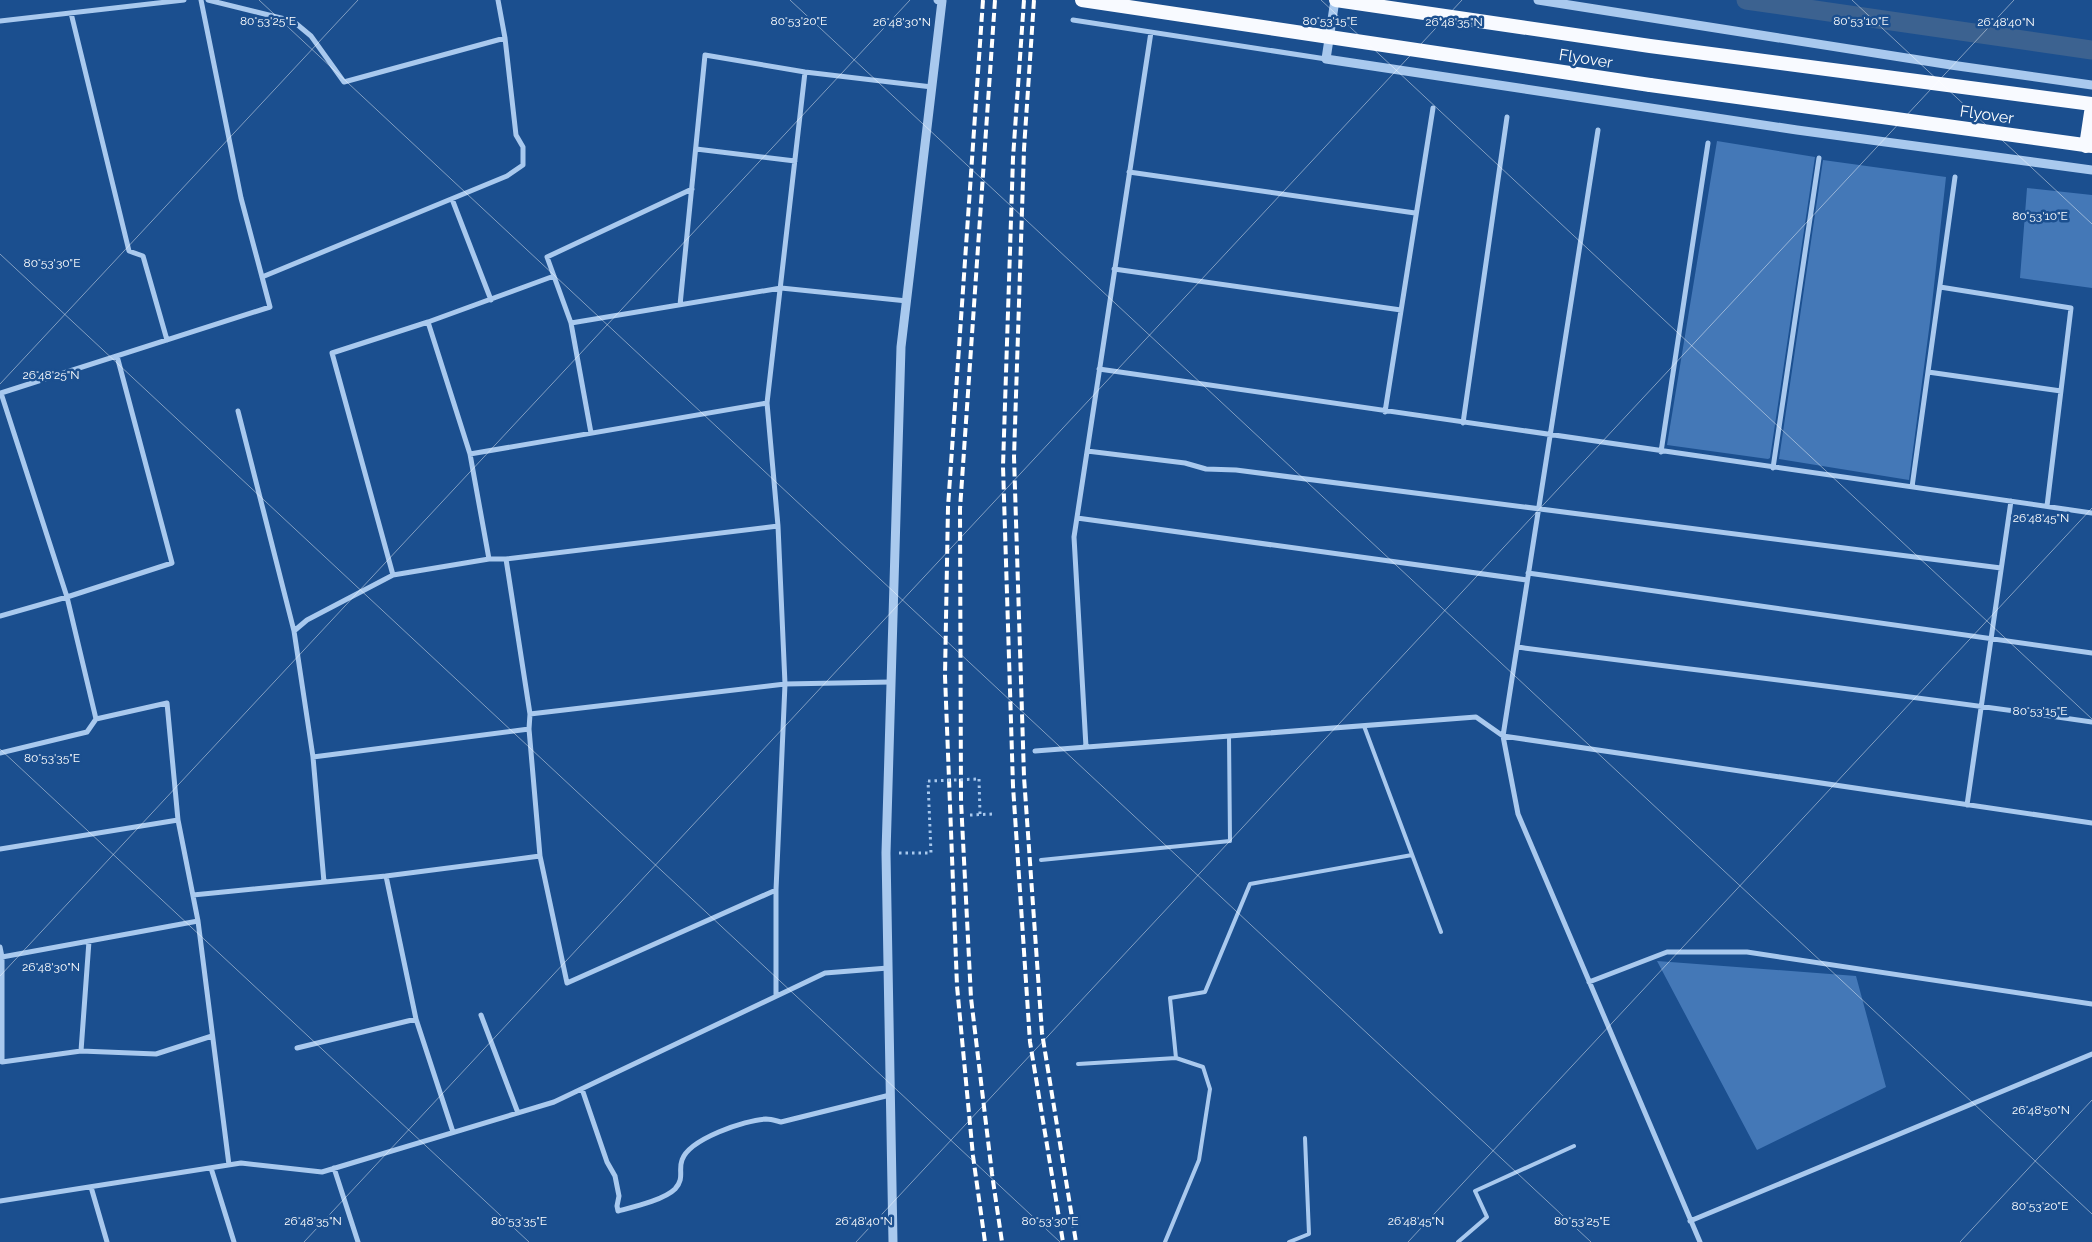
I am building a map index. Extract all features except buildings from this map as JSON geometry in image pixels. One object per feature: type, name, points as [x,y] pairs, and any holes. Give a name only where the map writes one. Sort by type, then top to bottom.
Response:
[{"type":"highway","name":"Flyover","points":[[1082,0],[1650,85],[2089,146]]},
{"type":"highway","name":"Flyover","points":[[1336,0],[1650,46],[2092,105]]},
{"type":"highway","points":[[2089,146],[2092,105]]},
{"type":"street","points":[[0,21],[184,0]]},
{"type":"street","points":[[96,719],[67,597],[0,392],[270,307],[241,198],[201,0]]},
{"type":"street","points":[[208,0],[293,21],[311,36],[344,82],[505,38]]},
{"type":"street","points":[[262,277],[507,176],[523,165],[523,147],[516,135],[505,38],[498,0]]},
{"type":"street","points":[[893,1242],[886,853],[901,347],[942,1],[938,0]]},
{"type":"street","points":[[1326,59],[1336,0]]},
{"type":"street","points":[[1538,0],[1951,65],[2092,85]]},
{"type":"street","points":[[71,12],[129,251],[143,256],[167,340]]},
{"type":"street","points":[[1073,20],[1797,130],[2092,170]]},
{"type":"street","points":[[1086,747],[1074,537],[1151,32]]},
{"type":"street","points":[[680,305],[705,55],[805,72],[932,87]]},
{"type":"street","points":[[776,995],[776,890],[785,684],[778,526],[766,403],[805,72]]},
{"type":"street","points":[[1385,412],[1433,108]]},
{"type":"street","points":[[1463,423],[1507,117]]},
{"type":"street","points":[[1598,130],[1503,736],[1518,814],[1700,1242]]},
{"type":"street","points":[[1661,452],[1708,143]]},
{"type":"street","points":[[696,149],[795,161]]},
{"type":"street","points":[[1773,468],[1819,158]]},
{"type":"street","points":[[1129,172],[1416,213]]},
{"type":"street","points":[[1912,487],[1955,177]]},
{"type":"street","points":[[591,433],[572,323],[547,257],[692,189]]},
{"type":"street","points":[[452,199],[491,300]]},
{"type":"street","points":[[1114,269],[1401,310]]},
{"type":"street","points":[[393,575],[332,353],[428,322],[554,276]]},
{"type":"street","points":[[1940,287],[2071,308],[2046,506]]},
{"type":"street","points":[[572,323],[781,288],[907,301]]},
{"type":"street","points":[[428,322],[470,454],[489,559]]},
{"type":"street","points":[[0,616],[67,597],[172,563],[117,356]]},
{"type":"street","points":[[1099,370],[2092,513]]},
{"type":"street","points":[[1928,372],[2061,391]]},
{"type":"street","points":[[470,454],[766,403]]},
{"type":"street","points":[[238,411],[294,631],[313,757],[324,882]]},
{"type":"street","points":[[1087,451],[1185,463],[1206,469],[1236,470],[1538,507],[2001,568]]},
{"type":"street","points":[[1967,805],[2011,501]]},
{"type":"street","points":[[1077,518],[1527,580]]},
{"type":"street","points":[[294,631],[307,620],[393,575],[489,559],[506,559],[778,526]]},
{"type":"street","points":[[506,559],[530,714],[529,729],[540,856],[567,983],[776,890]]},
{"type":"street","points":[[1528,573],[2092,654]]},
{"type":"street","points":[[1517,647],[1982,706],[2092,722]]},
{"type":"street","points":[[530,714],[785,684],[891,682]]},
{"type":"street","points":[[0,754],[87,732],[96,719],[167,703],[178,820],[198,921],[229,1165]]},
{"type":"street","points":[[1036,751],[1476,717],[1503,736],[2092,824]]},
{"type":"street","points":[[313,757],[529,729]]},
{"type":"street","points":[[0,849],[178,820]]},
{"type":"street","points":[[194,896],[386,876],[540,856]]},
{"type":"street","points":[[386,876],[416,1019],[453,1132]]},
{"type":"street","points":[[2,957],[198,921]]},
{"type":"street","points":[[81,1051],[89,941]]},
{"type":"street","points":[[0,947],[2,957],[2,1062],[81,1051],[156,1054],[212,1036]]},
{"type":"street","points":[[1590,982],[1667,952],[1747,952],[2092,1004]]},
{"type":"street","points":[[0,1201],[241,1163],[322,1172],[554,1102],[825,973],[888,968]]},
{"type":"street","points":[[481,1015],[518,1113]]},
{"type":"street","points":[[297,1048],[416,1019]]},
{"type":"street","points":[[1690,1221],[2092,1054]]},
{"type":"street","points":[[582,1089],[607,1162],[615,1176],[619,1196],[618,1211],[650,1203],[674,1190],[681,1179],[681,1160],[690,1149],[711,1136],[737,1126],[766,1119],[781,1122],[890,1095]]},
{"type":"street","points":[[211,1168],[234,1242]]},
{"type":"street","points":[[334,1168],[358,1242]]},
{"type":"street","points":[[91,1187],[107,1242]]},
{"type":"lane","points":[[1364,726],[1441,932]]},
{"type":"lane","points":[[1041,860],[1230,841],[1229,736]]},
{"type":"lane","points":[[1176,1058],[1170,998],[1205,992],[1250,884],[1412,855]]},
{"type":"lane","points":[[1078,1064],[1176,1058],[1203,1067],[1210,1089],[1200,1160],[1165,1242]]},
{"type":"lane","points":[[1289,1242],[1309,1234],[1305,1138]]},
{"type":"lane","points":[[1458,1242],[1486,1217],[1475,1190],[1574,1146]]},
{"type":"path","points":[[886,853],[931,853],[928,781],[979,778],[980,814]]},
{"type":"path","points":[[970,815],[993,814]]},
{"type":"waterway","points":[[1746,0],[2092,50]]},
{"type":"railway","points":[[983,0],[948,507],[945,676],[957,986],[973,1156],[985,1242]]},
{"type":"railway","points":[[995,0],[960,509],[961,801],[971,998],[1002,1242]]},
{"type":"railway","points":[[1024,0],[1013,158],[1003,466],[1013,786],[1030,1042],[1063,1242]]},
{"type":"railway","points":[[1034,0],[1024,149],[1014,457],[1024,777],[1042,1033],[1076,1242]]}]
